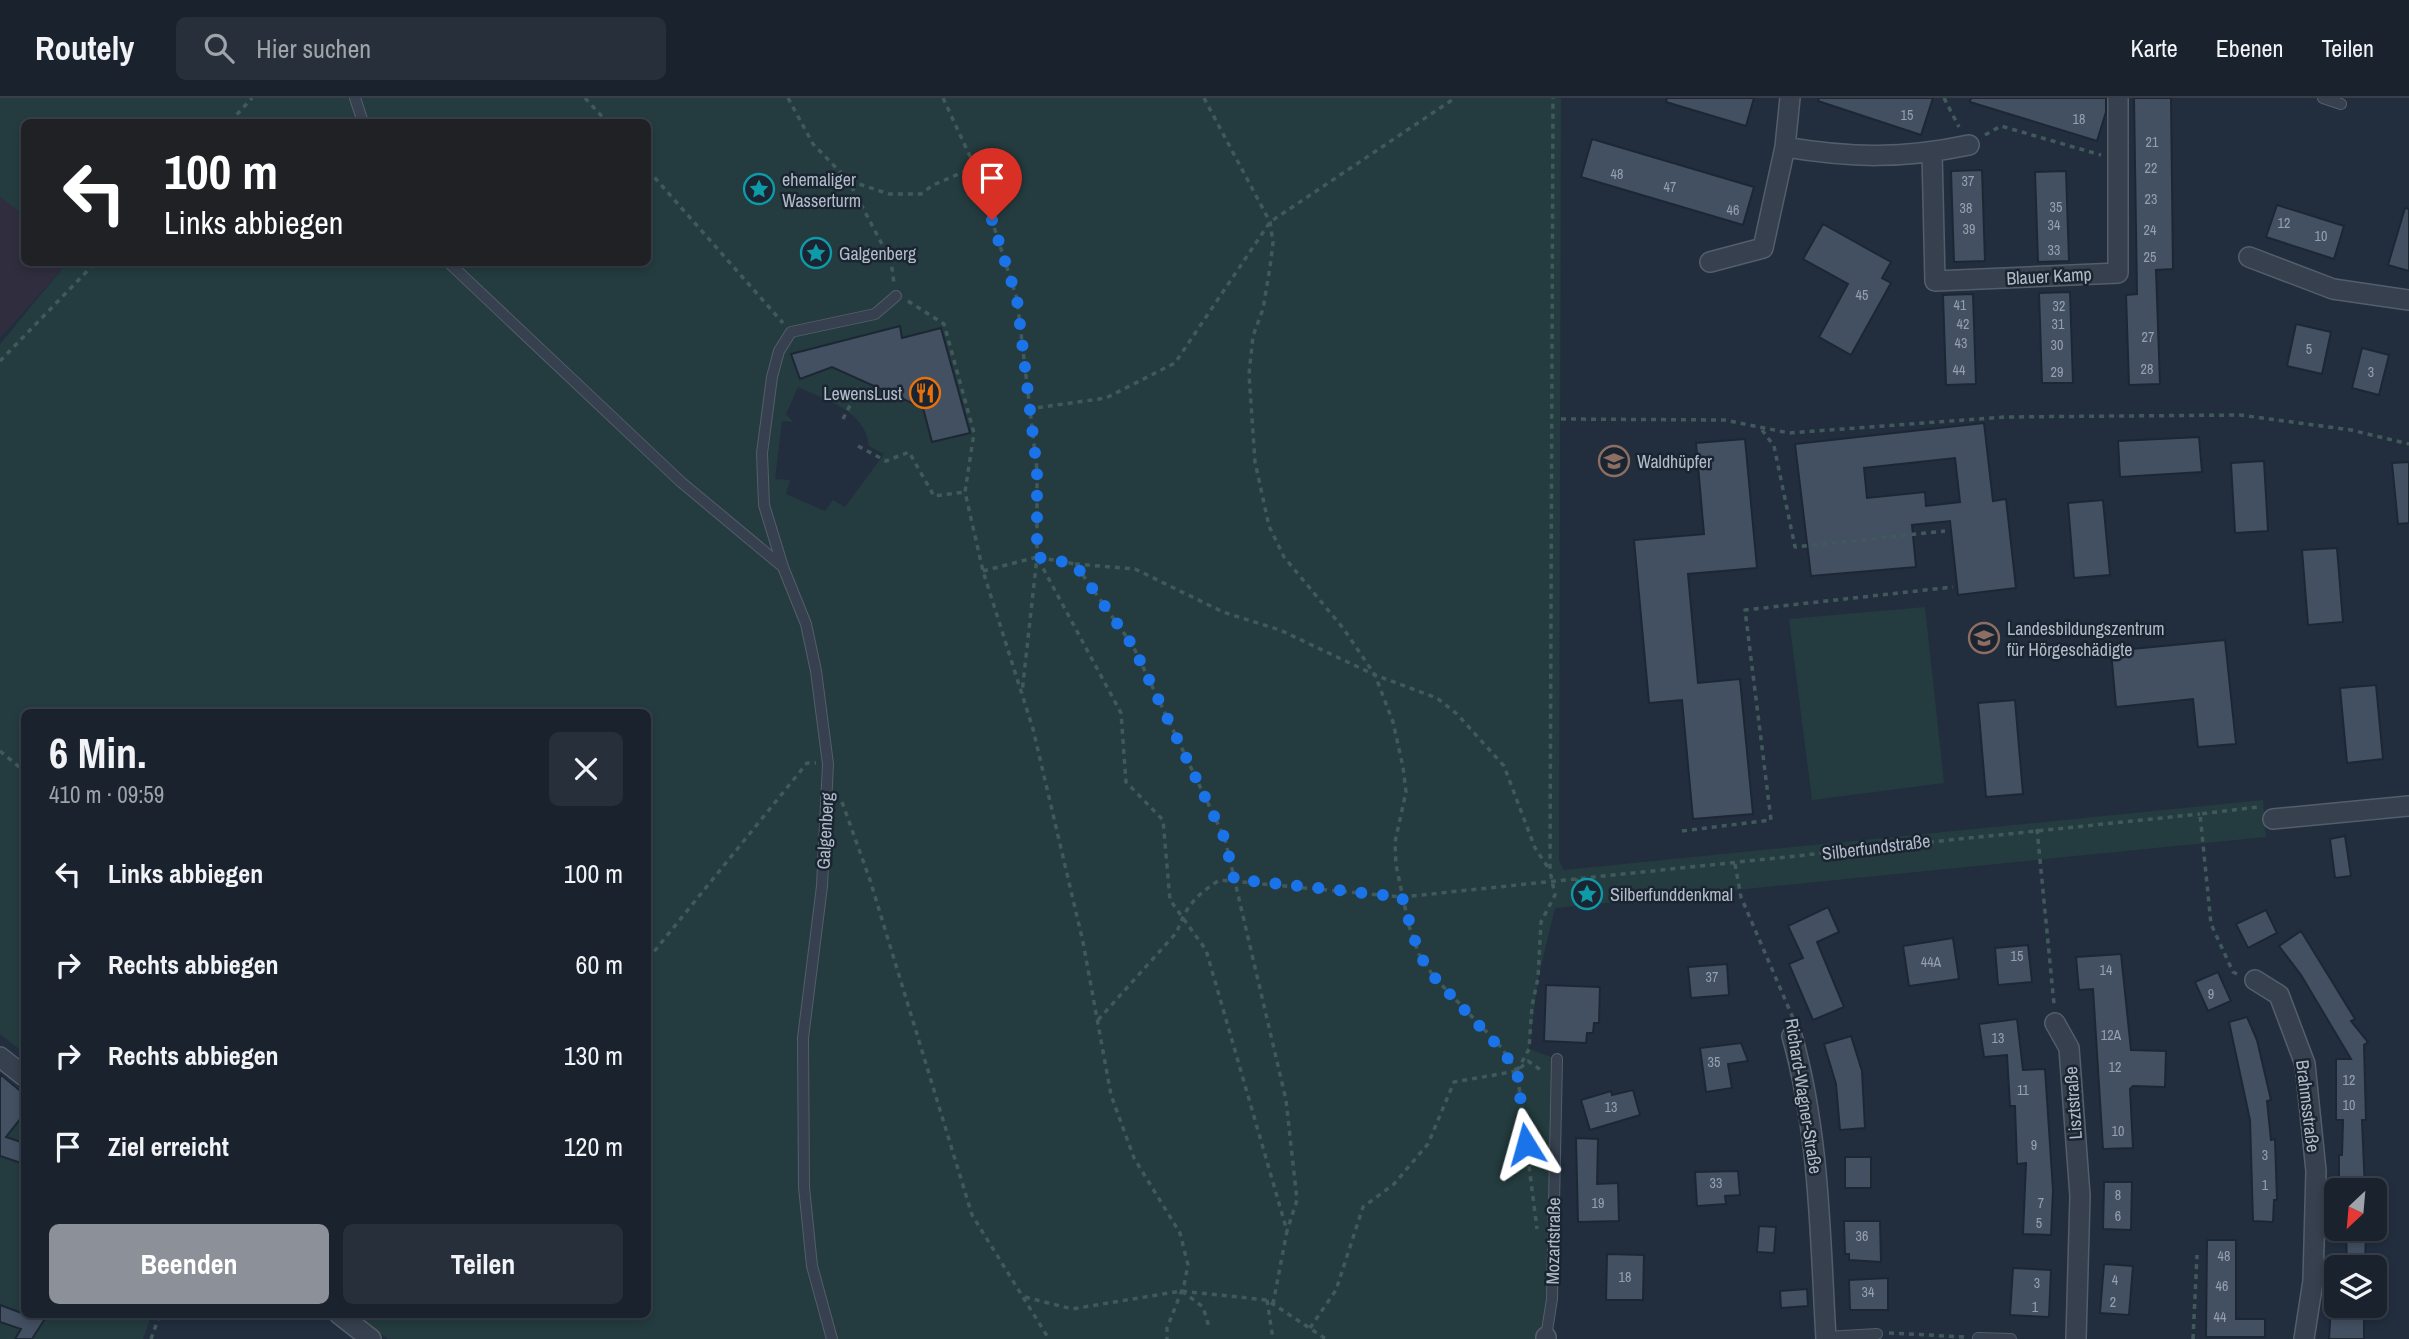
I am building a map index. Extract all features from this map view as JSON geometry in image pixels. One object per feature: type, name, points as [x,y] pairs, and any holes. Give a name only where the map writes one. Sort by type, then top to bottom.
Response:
[{"type":"street","points":[[1710,262],[1763,248],[1785,147],[1790,98]]},
{"type":"street","name":"Blauer Kamp","points":[[1932,152],[1935,281],[2118,273],[2118,98]]},
{"type":"street","points":[[1785,147],[1839,156],[1902,157],[1969,145]]},
{"type":"street","points":[[2249,257],[2333,289],[2409,300]]},
{"type":"street","points":[[2266,813],[2409,806]]},
{"type":"street","name":"Brahmsstraße","points":[[2255,981],[2279,995],[2305,1064],[2316,1171],[2313,1280],[2304,1339]]},
{"type":"street","name":"Lisztstraße","points":[[2055,1023],[2069,1048],[2079,1182],[2076,1339]]},
{"type":"street","name":"Richard-Wagner-Straße","points":[[1792,1037],[1804,1078],[1816,1155],[1826,1338]]},
{"type":"street","points":[[0,1057],[21,1074]]},
{"type":"street","points":[[344,1318],[371,1339]]},
{"type":"lane","points":[[355,98],[362,119]]},
{"type":"lane","points":[[2323,98],[2342,104]]},
{"type":"lane","name":"Galgenberg","points":[[452,266],[681,482],[783,567],[806,624],[817,671],[828,764],[822,886],[803,1051],[804,1187],[812,1266],[832,1339]]},
{"type":"lane","points":[[783,567],[764,505],[762,453],[772,377],[779,351],[791,332],[875,314],[896,296]]},
{"type":"lane","name":"Mozartstraße","points":[[1546,1338],[1552,1299],[1557,1059]]},
{"type":"lane","points":[[1826,1338],[1877,1334]]},
{"type":"lane","points":[[1978,1338],[2011,1339]]},
{"type":"path","points":[[233,119],[252,98]]},
{"type":"path","points":[[585,98],[604,119]]},
{"type":"path","points":[[788,98],[813,145],[848,180],[891,261],[896,296],[922,308],[944,324],[974,433],[965,492],[983,571],[1022,695],[1080,928],[1111,1095],[1134,1157],[1180,1233],[1188,1265],[1167,1328],[1167,1339]]},
{"type":"path","points":[[943,98],[975,167],[1017,299],[1037,470],[1037,557],[1022,695]]},
{"type":"path","points":[[1203,98],[1270,222],[1273,243],[1270,267],[1263,309],[1253,336],[1249,374],[1255,462],[1269,526],[1284,557],[1343,628],[1376,675],[1393,722],[1404,767],[1406,793],[1395,842],[1402,897],[1419,954],[1434,977],[1500,1048],[1517,1071],[1539,1242]]},
{"type":"path","points":[[1028,409],[1106,398],[1175,363],[1270,222],[1455,98]]},
{"type":"path","points":[[1517,1071],[1529,1049],[1532,1006],[1538,978],[1541,922],[1555,895],[1550,871],[1553,98]]},
{"type":"path","points":[[1944,98],[1969,145],[2001,126],[2118,160]]},
{"type":"path","points":[[848,180],[889,194],[921,194],[933,185],[975,167]]},
{"type":"path","points":[[651,173],[791,332]]},
{"type":"path","points":[[0,361],[92,266]]},
{"type":"path","points":[[843,419],[860,384]]},
{"type":"path","points":[[1561,419],[1725,421],[1789,433],[2005,417],[2240,415],[2351,430],[2409,444]]},
{"type":"path","points":[[1762,429],[1774,446],[1795,547],[1945,531]]},
{"type":"path","points":[[858,446],[886,461],[909,452],[934,496],[965,492]]},
{"type":"path","points":[[983,571],[1037,557],[1075,564],[1135,569],[1223,612],[1280,630],[1376,675],[1437,698],[1457,714],[1504,766],[1535,848],[1550,871]]},
{"type":"path","points":[[1037,557],[1121,713],[1126,782],[1163,820],[1170,900],[1206,950],[1287,1231]]},
{"type":"path","points":[[1075,564],[1133,646],[1225,839],[1286,1100],[1297,1200],[1287,1231],[1273,1304]]},
{"type":"path","points":[[1682,831],[1771,820],[1745,610],[1953,587]]},
{"type":"path","points":[[0,751],[21,768]]},
{"type":"path","points":[[651,955],[807,763],[828,764],[870,880],[972,1215],[1049,1339]]},
{"type":"path","points":[[2255,981],[2233,972],[2211,924],[2200,814],[2266,813]]},
{"type":"path","name":"Silberfundstraße","points":[[1234,879],[1402,897],[2200,814]]},
{"type":"path","points":[[2037,829],[2055,1023]]},
{"type":"path","name":"Richard-Wagner-Straße","points":[[1735,864],[1741,897],[1793,1014],[1792,1037]]},
{"type":"path","points":[[1097,1021],[1177,932],[1181,918],[1199,892],[1220,880],[1234,879]]},
{"type":"path","points":[[1576,879],[1586,892]]},
{"type":"path","points":[[1310,1328],[1336,1290],[1363,1207],[1394,1184],[1428,1144],[1454,1082],[1517,1071],[1528,1061],[1549,1076],[1557,1059]]},
{"type":"path","points":[[2193,1339],[2197,1255]]},
{"type":"path","points":[[1023,1297],[1072,1309],[1181,1291],[1267,1300],[1326,1339]]},
{"type":"path","points":[[1181,1291],[1203,1307],[1209,1327]]},
{"type":"path","points":[[1267,1300],[1273,1339]]},
{"type":"path","points":[[151,1339],[159,1318]]},
{"type":"path","points":[[1877,1334],[1978,1338]]},
{"type":"shaded area","points":[[0,197],[21,213],[21,266],[64,266],[0,338]]},
{"type":"green space","name":"Galgenberg","points":[[0,98],[1561,98],[1559,861],[1564,870],[2263,800],[2266,837],[1555,908],[1538,979],[1529,1049],[1557,1059],[1546,1339],[388,1339],[361,1318],[651,1318],[651,709],[21,709],[21,1051],[0,1034],[0,344],[65,266],[651,266],[651,119],[21,119],[21,213],[0,197]],"holes":[[[798,387],[832,402],[852,415],[860,423],[869,446],[884,454],[845,507],[833,500],[825,511],[786,494],[790,480],[775,479],[782,421],[793,422],[786,414]]]},
{"type":"green space","points":[[1925,607],[1944,783],[1812,800],[1789,619]]},
{"type":"green space","points":[[0,1073],[21,1089],[21,1318],[151,1318],[143,1339],[0,1339]]},
{"type":"building","points":[[1667,98],[1754,98],[1746,126],[1666,102]]},
{"type":"building","points":[[1819,98],[1933,98],[1921,135],[1818,101]]},
{"type":"building","points":[[1971,98],[2106,98],[2106,112],[2097,141],[1970,102]]},
{"type":"building","points":[[2134,98],[2171,98],[2173,269],[2156,270],[2160,384],[2129,385],[2126,295],[2137,294]]},
{"type":"building","points":[[1592,139],[1754,187],[1743,225],[1581,177]]},
{"type":"building","points":[[1982,170],[1985,261],[1954,262],[1951,171]]},
{"type":"building","points":[[2066,171],[2069,261],[2038,262],[2035,172]]},
{"type":"building","points":[[2277,205],[2344,226],[2334,259],[2266,237]]},
{"type":"building","points":[[2405,208],[2409,209],[2409,271],[2388,265]]},
{"type":"building","points":[[1823,224],[1891,262],[1882,278],[1891,283],[1851,355],[1819,337],[1848,284],[1803,259]]},
{"type":"building","points":[[2070,292],[2073,383],[2042,383],[2039,293]]},
{"type":"building","points":[[1973,294],[1976,384],[1946,385],[1943,295]]},
{"type":"building","points":[[2296,324],[2331,332],[2322,374],[2287,366]]},
{"type":"building","name":"LewensLust","points":[[900,326],[902,338],[941,328],[970,433],[932,442],[923,408],[832,367],[800,379],[791,354]]},
{"type":"building","points":[[2362,348],[2389,355],[2379,395],[2352,388]]},
{"type":"building","points":[[1984,423],[1993,501],[2006,499],[2016,588],[1958,595],[1950,521],[1912,525],[1916,567],[1811,576],[1795,444]],"holes":[[[1955,458],[1960,502],[1926,506],[1925,492],[1867,498],[1864,468]]]},
{"type":"building","points":[[2199,437],[2202,472],[2120,477],[2118,441]]},
{"type":"building","points":[[1745,439],[1757,568],[1688,574],[1698,683],[1740,679],[1753,814],[1693,819],[1682,700],[1649,703],[1634,540],[1704,534],[1696,443]]},
{"type":"building","points":[[2264,461],[2268,531],[2235,533],[2231,463]]},
{"type":"building","points":[[2409,462],[2409,523],[2398,524],[2392,463]]},
{"type":"building","points":[[2103,500],[2110,575],[2074,578],[2068,503]]},
{"type":"building","points":[[2337,548],[2343,622],[2308,625],[2302,550]]},
{"type":"building","points":[[2225,640],[2236,744],[2198,747],[2193,699],[2116,707],[2111,651]]},
{"type":"building","points":[[2376,685],[2383,759],[2347,763],[2340,688]]},
{"type":"building","points":[[2015,700],[2023,794],[1986,797],[1978,703]]},
{"type":"building","points":[[2345,836],[2351,876],[2335,878],[2330,839]]},
{"type":"building","points":[[1828,907],[1839,932],[1817,942],[1844,1007],[1813,1020],[1789,964],[1803,958],[1788,926]]},
{"type":"building","points":[[2266,910],[2277,933],[2248,948],[2236,924]]},
{"type":"building","points":[[2301,931],[2355,1019],[2351,1021],[2368,1042],[2364,1045],[2366,1120],[2362,1120],[2364,1178],[2339,1178],[2343,1120],[2336,1120],[2336,1059],[2351,1059],[2301,975],[2279,946]]},
{"type":"building","points":[[1953,938],[1959,979],[1909,986],[1903,946]]},
{"type":"building","points":[[2028,945],[2032,982],[1998,985],[1995,948]]},
{"type":"building","points":[[2121,954],[2131,1050],[2166,1051],[2165,1087],[2133,1086],[2130,1089],[2133,1148],[2103,1149],[2093,989],[2079,990],[2076,957]]},
{"type":"building","points":[[1727,964],[1729,995],[1691,998],[1688,967]]},
{"type":"building","points":[[2218,972],[2231,1001],[2208,1011],[2195,982]]},
{"type":"building","points":[[1546,985],[1600,987],[1599,1023],[1594,1023],[1593,1033],[1587,1033],[1586,1043],[1544,1041]]},
{"type":"building","points":[[2247,1017],[2257,1040],[2271,1100],[2267,1101],[2271,1140],[2275,1139],[2277,1200],[2274,1200],[2273,1222],[2253,1221],[2250,1120],[2229,1022]]},
{"type":"building","points":[[2017,1019],[2023,1070],[2045,1069],[2053,1190],[2051,1235],[2023,1234],[2026,1163],[2017,1164],[2015,1106],[2010,1106],[2007,1055],[1984,1057],[1979,1024]]},
{"type":"building","points":[[1851,1036],[1862,1071],[1865,1128],[1840,1130],[1836,1084],[1824,1044]]},
{"type":"building","points":[[1741,1043],[1748,1061],[1728,1064],[1732,1088],[1706,1092],[1700,1048]]},
{"type":"building","points":[[0,1074],[21,1092],[21,1118],[6,1137],[21,1142],[21,1163],[0,1156]]},
{"type":"building","points":[[1633,1090],[1640,1115],[1590,1130],[1581,1100],[1611,1091],[1612,1095]]},
{"type":"building","points":[[1576,1138],[1598,1139],[1597,1184],[1618,1183],[1619,1221],[1578,1222]]},
{"type":"building","points":[[1845,1157],[1871,1157],[1871,1188],[1845,1188]]},
{"type":"building","points":[[1738,1171],[1740,1195],[1725,1196],[1726,1204],[1697,1206],[1695,1172]]},
{"type":"building","points":[[2104,1182],[2132,1182],[2131,1230],[2103,1229]]},
{"type":"building","points":[[1844,1221],[1880,1221],[1881,1262],[1849,1260],[1849,1254],[1845,1254]]},
{"type":"building","points":[[1759,1226],[1776,1227],[1774,1253],[1757,1252]]},
{"type":"building","points":[[2207,1240],[2236,1240],[2236,1319],[2265,1319],[2265,1337],[2206,1337]]},
{"type":"building","points":[[2346,1241],[2366,1241],[2365,1255],[2347,1255]]},
{"type":"building","points":[[1607,1254],[1644,1255],[1643,1300],[1606,1300]]},
{"type":"building","points":[[2104,1264],[2133,1266],[2129,1315],[2100,1313]]},
{"type":"building","points":[[2013,1268],[2051,1270],[2049,1317],[2010,1315]]},
{"type":"building","points":[[1888,1278],[1888,1310],[1850,1310],[1849,1280]]},
{"type":"building","points":[[1807,1289],[1808,1306],[1781,1308],[1780,1291]]},
{"type":"building","points":[[0,1305],[21,1313],[21,1318],[45,1318],[32,1339],[15,1339],[21,1329],[0,1322]]},
{"type":"building","points":[[2330,1318],[2364,1318],[2364,1339],[2329,1339]]},
{"type":"place","name":"ehemaliger Wasserturm","points":[[759,189]]},
{"type":"place","name":"Galgenberg","points":[[816,253]]},
{"type":"place","name":"LewensLust","points":[[925,393]]},
{"type":"place","name":"Waldhüpfer","points":[[1614,461]]},
{"type":"place","name":"Landesbildungszentrum für Hörgeschädigte","points":[[1984,638]]},
{"type":"place","name":"Silberfunddenkmal","points":[[1587,894]]},
{"type":"route","points":[[992,220],[1017,299],[1037,470],[1037,557],[1075,564],[1133,646],[1225,839],[1234,879],[1402,897],[1419,954],[1434,977],[1500,1048],[1517,1071],[1526,1144]]}]
